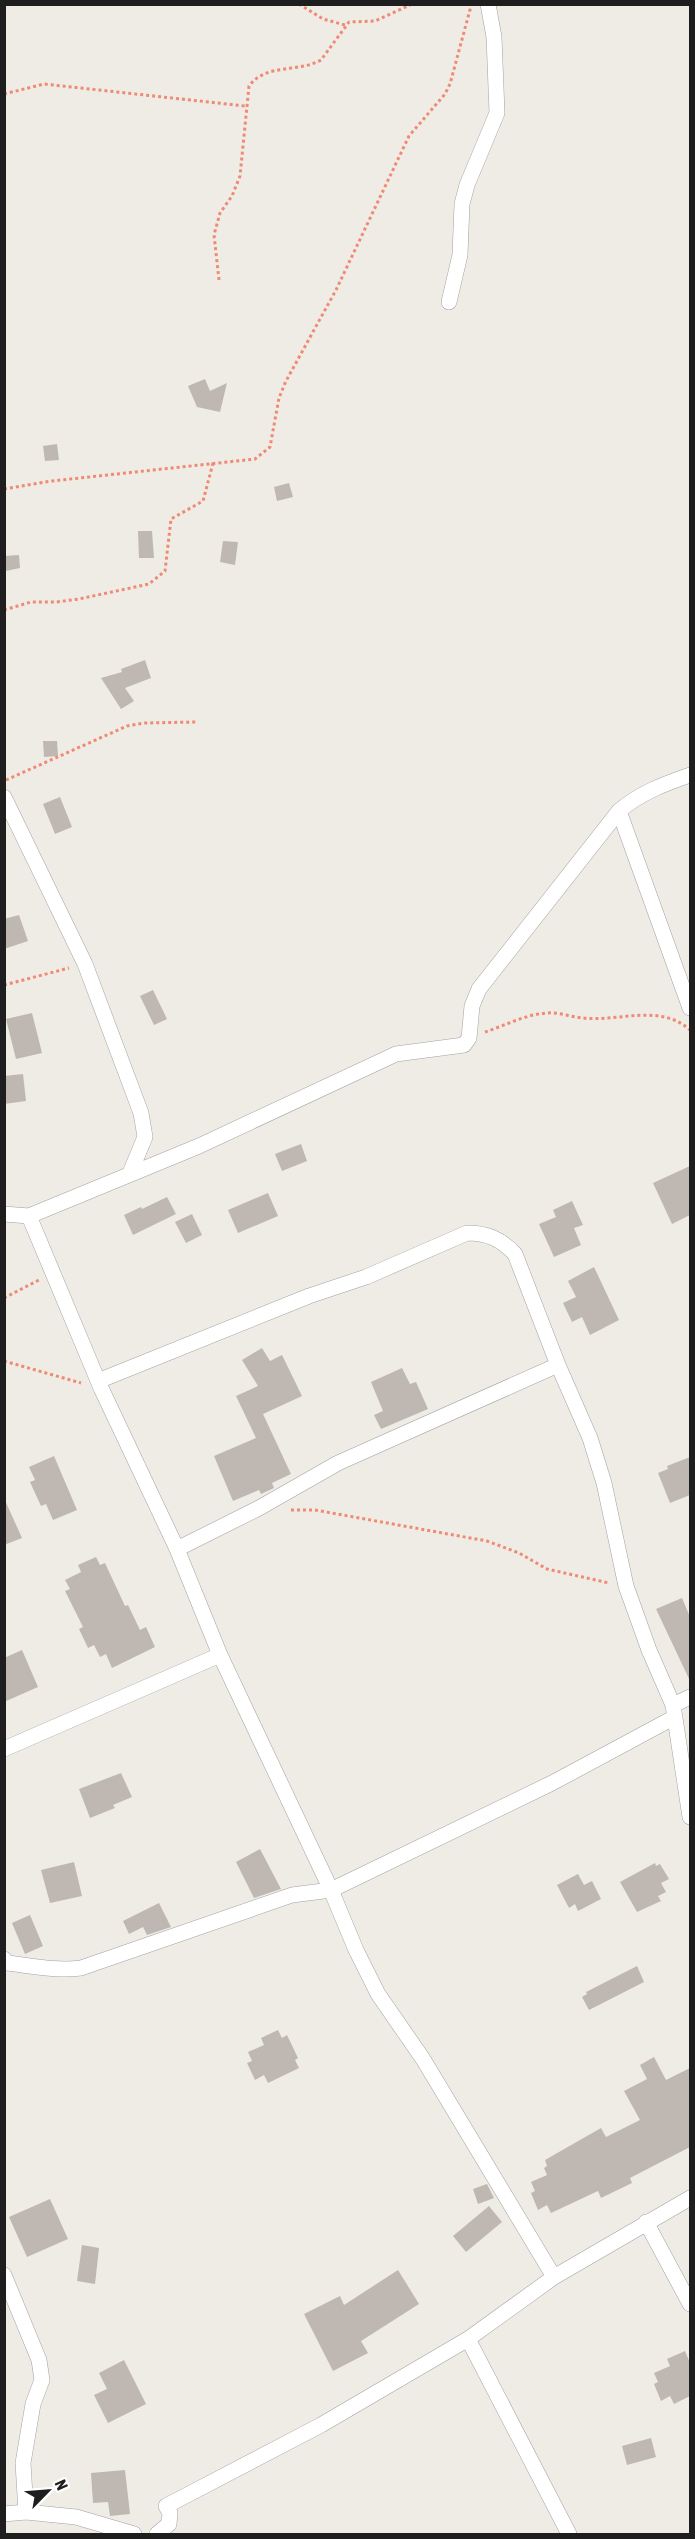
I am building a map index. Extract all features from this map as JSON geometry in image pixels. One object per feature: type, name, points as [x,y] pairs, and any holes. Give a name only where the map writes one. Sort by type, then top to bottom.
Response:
[{"type":"street","points":[[448,302],[460,255],[462,204],[467,185],[497,113],[494,37],[488,4]]},
{"type":"street","points":[[4,1214],[28,1216],[199,1146],[396,1054],[459,1047],[466,1044],[469,1038],[472,1006],[479,989],[619,811],[633,799],[656,787],[690,775]]},
{"type":"street","points":[[4,797],[85,964],[143,1119],[144,1137],[130,1173]]},
{"type":"street","points":[[619,811],[690,1008]]},
{"type":"street","points":[[28,1216],[100,1385],[177,1549],[220,1655],[331,1890],[356,1950],[378,1994],[423,2059],[554,2277]]},
{"type":"street","points":[[100,1385],[309,1296],[366,1277],[467,1233],[478,1233],[503,1241],[515,1254],[558,1365],[590,1438],[604,1483],[626,1586],[673,1711],[690,1817]]},
{"type":"street","points":[[177,1549],[259,1508],[338,1463],[558,1365]]},
{"type":"street","points":[[4,1749],[220,1655]]},
{"type":"street","points":[[5,1962],[63,1969],[81,1968],[292,1895],[331,1890],[552,1783],[673,1711],[690,1697]]},
{"type":"street","points":[[157,2535],[169,2524],[170,2513],[166,2506],[321,2425],[468,2339],[554,2277],[690,2198]]},
{"type":"street","points":[[646,2222],[690,2304]]},
{"type":"street","points":[[4,2276],[39,2360],[42,2380],[33,2404],[23,2463],[26,2512]]},
{"type":"street","points":[[468,2339],[569,2535]]},
{"type":"street","points":[[4,2514],[26,2512],[76,2517],[134,2535]]},
{"type":"path","points":[[299,4],[323,19],[345,25]]},
{"type":"path","points":[[219,280],[214,235],[220,213],[232,196],[240,176],[245,106],[249,86],[254,79],[264,73],[321,60],[349,22],[375,21],[412,4]]},
{"type":"path","points":[[4,489],[52,481],[255,459],[270,447],[279,398],[286,381],[336,290],[409,135],[445,94],[450,84],[471,4]]},
{"type":"path","points":[[4,94],[44,84],[245,106]]},
{"type":"path","points":[[4,610],[31,602],[79,599],[149,584],[156,580],[165,571],[171,519],[203,501],[213,463]]},
{"type":"path","points":[[4,780],[127,726],[144,723],[196,722]]},
{"type":"path","points":[[4,985],[85,964]]},
{"type":"path","points":[[469,1038],[546,1013],[587,1019],[626,1014],[652,1015],[677,1021],[690,1030]]},
{"type":"path","points":[[4,1298],[52,1274]]},
{"type":"path","points":[[4,1361],[100,1385]]},
{"type":"path","points":[[259,1508],[315,1510],[487,1541],[519,1553],[547,1569],[626,1586]]},
{"type":"building","points":[[205,379],[210,391],[227,383],[220,412],[197,407],[188,386]]},
{"type":"building","points":[[57,444],[59,460],[45,461],[43,446]]},
{"type":"building","points":[[289,483],[293,497],[277,501],[274,487]]},
{"type":"building","points":[[138,531],[152,531],[154,558],[139,558]]},
{"type":"building","points":[[223,541],[238,542],[235,565],[220,562]]},
{"type":"building","points":[[19,555],[20,568],[6,571],[4,556]]},
{"type":"building","points":[[145,660],[151,678],[125,688],[134,701],[121,709],[101,678],[122,672],[121,669]]},
{"type":"building","points":[[43,741],[57,741],[58,756],[44,757]]},
{"type":"building","points":[[60,797],[72,827],[55,834],[43,804]]},
{"type":"building","points":[[19,915],[28,941],[4,949],[4,919]]},
{"type":"building","points":[[153,990],[167,1019],[154,1025],[140,996]]},
{"type":"building","points":[[32,1013],[42,1053],[16,1059],[6,1019]]},
{"type":"building","points":[[23,1074],[26,1101],[4,1104],[4,1076]]},
{"type":"building","points":[[301,1144],[307,1161],[282,1171],[275,1154]]},
{"type":"building","points":[[690,1166],[690,1215],[672,1224],[653,1183]]},
{"type":"building","points":[[268,1193],[278,1216],[238,1233],[228,1210]]},
{"type":"building","points":[[167,1197],[176,1214],[133,1235],[124,1215]]},
{"type":"building","points":[[572,1201],[583,1225],[574,1228],[581,1245],[554,1257],[539,1224],[556,1217],[553,1210]]},
{"type":"building","points":[[192,1214],[202,1235],[186,1243],[175,1222]]},
{"type":"building","points":[[594,1267],[619,1320],[590,1335],[582,1317],[572,1322],[563,1303],[576,1297],[568,1281]]},
{"type":"building","points":[[262,1348],[270,1361],[282,1355],[302,1396],[263,1414],[291,1474],[272,1483],[274,1488],[261,1494],[259,1490],[233,1501],[214,1456],[256,1438],[236,1396],[258,1386],[242,1360]]},
{"type":"building","points":[[402,1368],[410,1384],[416,1382],[428,1409],[381,1429],[374,1415],[383,1411],[371,1382]]},
{"type":"building","points":[[54,1456],[77,1510],[53,1520],[46,1504],[41,1506],[30,1482],[35,1480],[29,1467]]},
{"type":"building","points":[[690,1457],[690,1495],[670,1503],[658,1473],[668,1469],[667,1466]]},
{"type":"building","points":[[4,1498],[22,1538],[4,1545]]},
{"type":"building","points":[[96,1557],[100,1565],[105,1563],[125,1606],[128,1605],[140,1630],[146,1627],[155,1647],[112,1668],[106,1654],[100,1657],[94,1645],[88,1648],[79,1629],[83,1627],[65,1591],[70,1589],[65,1580],[81,1572],[78,1565]]},
{"type":"building","points":[[682,1598],[690,1617],[690,1681],[656,1609]]},
{"type":"building","points":[[22,1650],[38,1687],[4,1702],[4,1658]]},
{"type":"building","points":[[121,1773],[132,1797],[113,1805],[115,1808],[90,1818],[79,1789]]},
{"type":"building","points":[[260,1849],[281,1889],[254,1898],[236,1862]]},
{"type":"building","points":[[74,1862],[82,1896],[50,1903],[41,1870]]},
{"type":"building","points":[[655,1863],[656,1866],[660,1864],[669,1879],[661,1883],[666,1892],[658,1896],[661,1901],[637,1912],[620,1882]]},
{"type":"building","points":[[578,1874],[584,1885],[592,1881],[601,1899],[578,1911],[575,1904],[569,1908],[557,1885]]},
{"type":"building","points":[[159,1903],[171,1927],[147,1935],[143,1927],[129,1934],[123,1921]]},
{"type":"building","points":[[30,1915],[43,1946],[25,1954],[12,1923]]},
{"type":"building","points":[[637,1966],[644,1982],[589,2010],[582,1997],[587,1994],[586,1992]]},
{"type":"building","points":[[278,2030],[282,2038],[287,2035],[298,2058],[295,2060],[299,2068],[268,2083],[264,2075],[255,2080],[247,2063],[252,2061],[248,2052],[264,2045],[261,2038]]},
{"type":"building","points":[[654,2057],[666,2080],[690,2068],[690,2147],[630,2178],[632,2183],[601,2198],[598,2191],[551,2213],[547,2205],[538,2210],[531,2193],[535,2191],[531,2182],[547,2175],[544,2168],[547,2166],[545,2160],[601,2128],[606,2137],[640,2120],[624,2091],[647,2079],[640,2065]]},
{"type":"building","points":[[487,2184],[494,2198],[478,2204],[473,2189]]},
{"type":"building","points":[[50,2199],[68,2239],[27,2257],[9,2217]]},
{"type":"building","points":[[489,2206],[502,2222],[466,2252],[453,2236]]},
{"type":"building","points":[[82,2245],[99,2248],[95,2284],[77,2281]]},
{"type":"building","points":[[398,2270],[419,2304],[361,2341],[368,2353],[333,2371],[304,2314],[340,2296],[344,2305]]},
{"type":"building","points":[[685,2351],[690,2363],[690,2396],[674,2404],[670,2396],[661,2401],[654,2384],[658,2382],[654,2373],[670,2366],[667,2359]]},
{"type":"building","points":[[124,2360],[146,2404],[108,2423],[94,2395],[107,2389],[99,2373]]},
{"type":"building","points":[[651,2438],[656,2457],[627,2465],[622,2446]]},
{"type":"building","points":[[125,2470],[130,2514],[110,2516],[108,2502],[93,2503],[91,2473]]}]
